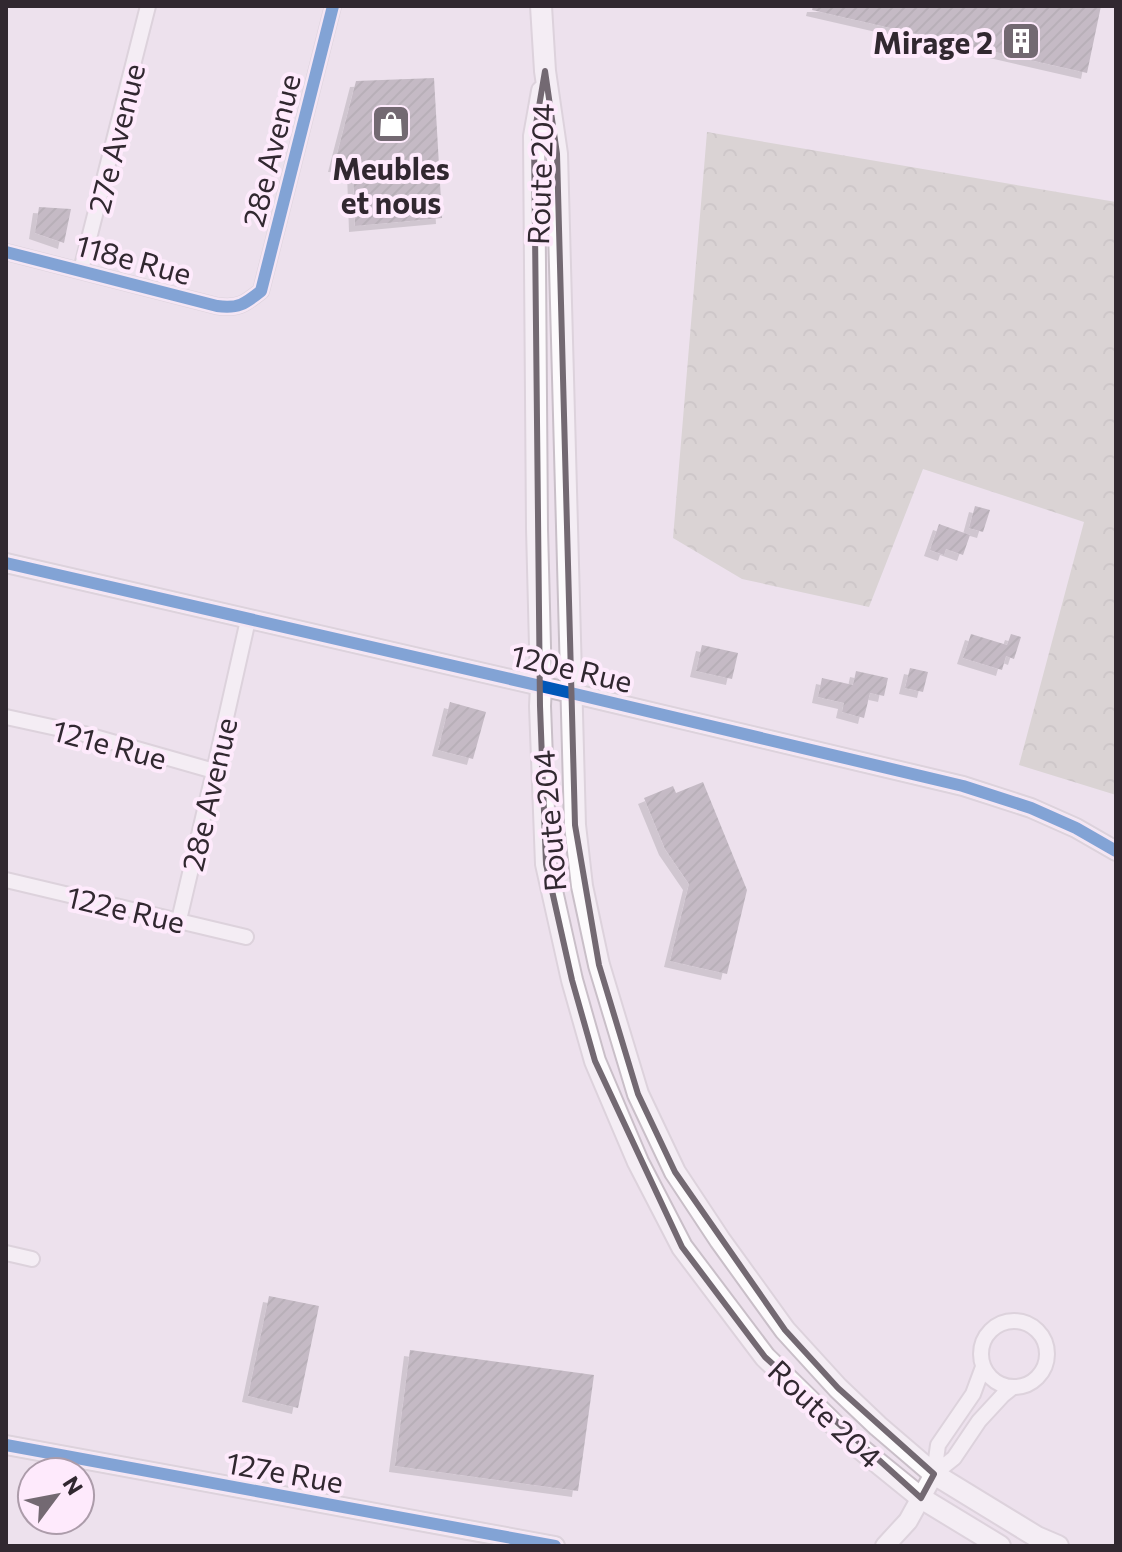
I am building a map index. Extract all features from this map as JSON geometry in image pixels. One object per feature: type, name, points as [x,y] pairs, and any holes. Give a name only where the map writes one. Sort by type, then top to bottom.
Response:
[{"type":"main road","name":"Route 204","points":[[541,6],[545,71],[557,154],[575,825],[582,886],[599,965],[644,1107],[675,1172],[785,1330],[838,1388],[934,1474]]},
{"type":"main road","name":"Route 204","points":[[545,71],[534,136],[540,706],[546,864],[572,980],[595,1061],[638,1162],[682,1247],[765,1357],[852,1442],[921,1498]]},
{"type":"main road","points":[[934,1474],[1037,1537],[1058,1546]]},
{"type":"main road","points":[[921,1498],[1000,1546]]},
{"type":"street","name":"27e Avenue","points":[[81,270],[148,6]]},
{"type":"street","name":"28e Avenue","points":[[248,302],[261,291],[333,6]]},
{"type":"street","name":"118e Rue","points":[[6,252],[217,306],[233,308],[248,302]]},
{"type":"street","name":"120e Rue","points":[[6,563],[963,786],[1031,808],[1076,828],[1116,851]]},
{"type":"street","name":"28e Avenue","points":[[179,920],[248,620]]},
{"type":"street","name":"121e Rue","points":[[6,717],[84,734],[214,771]]},
{"type":"street","name":"122e Rue","points":[[6,880],[246,937]]},
{"type":"street","points":[[6,1253],[32,1259]]},
{"type":"street","points":[[1018,1321],[1036,1329],[1046,1347],[1047,1357],[1040,1375],[1023,1386],[1013,1387],[995,1382],[980,1358],[981,1348],[990,1330],[998,1324],[1018,1321]]},
{"type":"street","points":[[885,1546],[908,1521],[921,1498],[934,1474],[938,1445],[973,1394],[983,1367]]},
{"type":"street","points":[[934,1474],[954,1458],[979,1421],[1013,1387]]},
{"type":"street","name":"127e Rue","points":[[6,1445],[510,1542],[555,1546]]},
{"type":"highlighted area","points":[[545,71],[557,154],[575,825],[599,965],[638,1094],[675,1172],[785,1330],[838,1388],[934,1474],[921,1498],[765,1357],[682,1247],[595,1061],[572,980],[546,864],[540,706],[534,136]]},
{"type":"green space","points":[[707,132],[1116,202],[1116,795],[1019,765],[1084,522],[923,469],[869,607],[742,579],[673,538]]},
{"type":"building","name":"Mirage 2","points":[[813,6],[1101,6],[1087,73],[812,10]]},
{"type":"building","name":"Meubles et nous","points":[[434,78],[442,218],[355,226],[353,167],[334,166],[356,81]]},
{"type":"building","points":[[39,207],[71,209],[64,243],[35,233]]},
{"type":"building","points":[[975,506],[990,510],[983,532],[969,528]]},
{"type":"building","points":[[939,524],[970,535],[963,555],[946,549],[944,555],[930,550]]},
{"type":"building","points":[[971,634],[1007,645],[1011,634],[1021,637],[1014,659],[1006,656],[1002,670],[963,658]]},
{"type":"building","points":[[702,645],[738,653],[732,679],[696,671]]},
{"type":"building","points":[[910,668],[928,672],[923,692],[905,688]]},
{"type":"building","points":[[856,671],[888,678],[884,696],[870,693],[864,718],[842,712],[844,703],[818,697],[822,678],[853,685]]},
{"type":"building","points":[[450,702],[486,712],[473,759],[438,750]]},
{"type":"building","points":[[703,782],[747,890],[727,974],[670,961],[689,884],[665,849],[644,798],[673,786],[676,793]]},
{"type":"building","points":[[269,1296],[319,1306],[298,1408],[248,1396]]},
{"type":"building","points":[[410,1350],[594,1375],[578,1491],[395,1466]]},
{"type":"cycle path","points":[[6,252],[217,306],[236,306],[255,296],[261,291],[333,6]]},
{"type":"cycle path","points":[[6,563],[963,786],[1031,808],[1076,828],[1116,851]]},
{"type":"cycle path","points":[[6,1445],[555,1546]]},
{"type":"place","name":"Mirage 2","points":[[1021,41]]},
{"type":"place","name":"Meubles et nous","points":[[391,124]]}]
